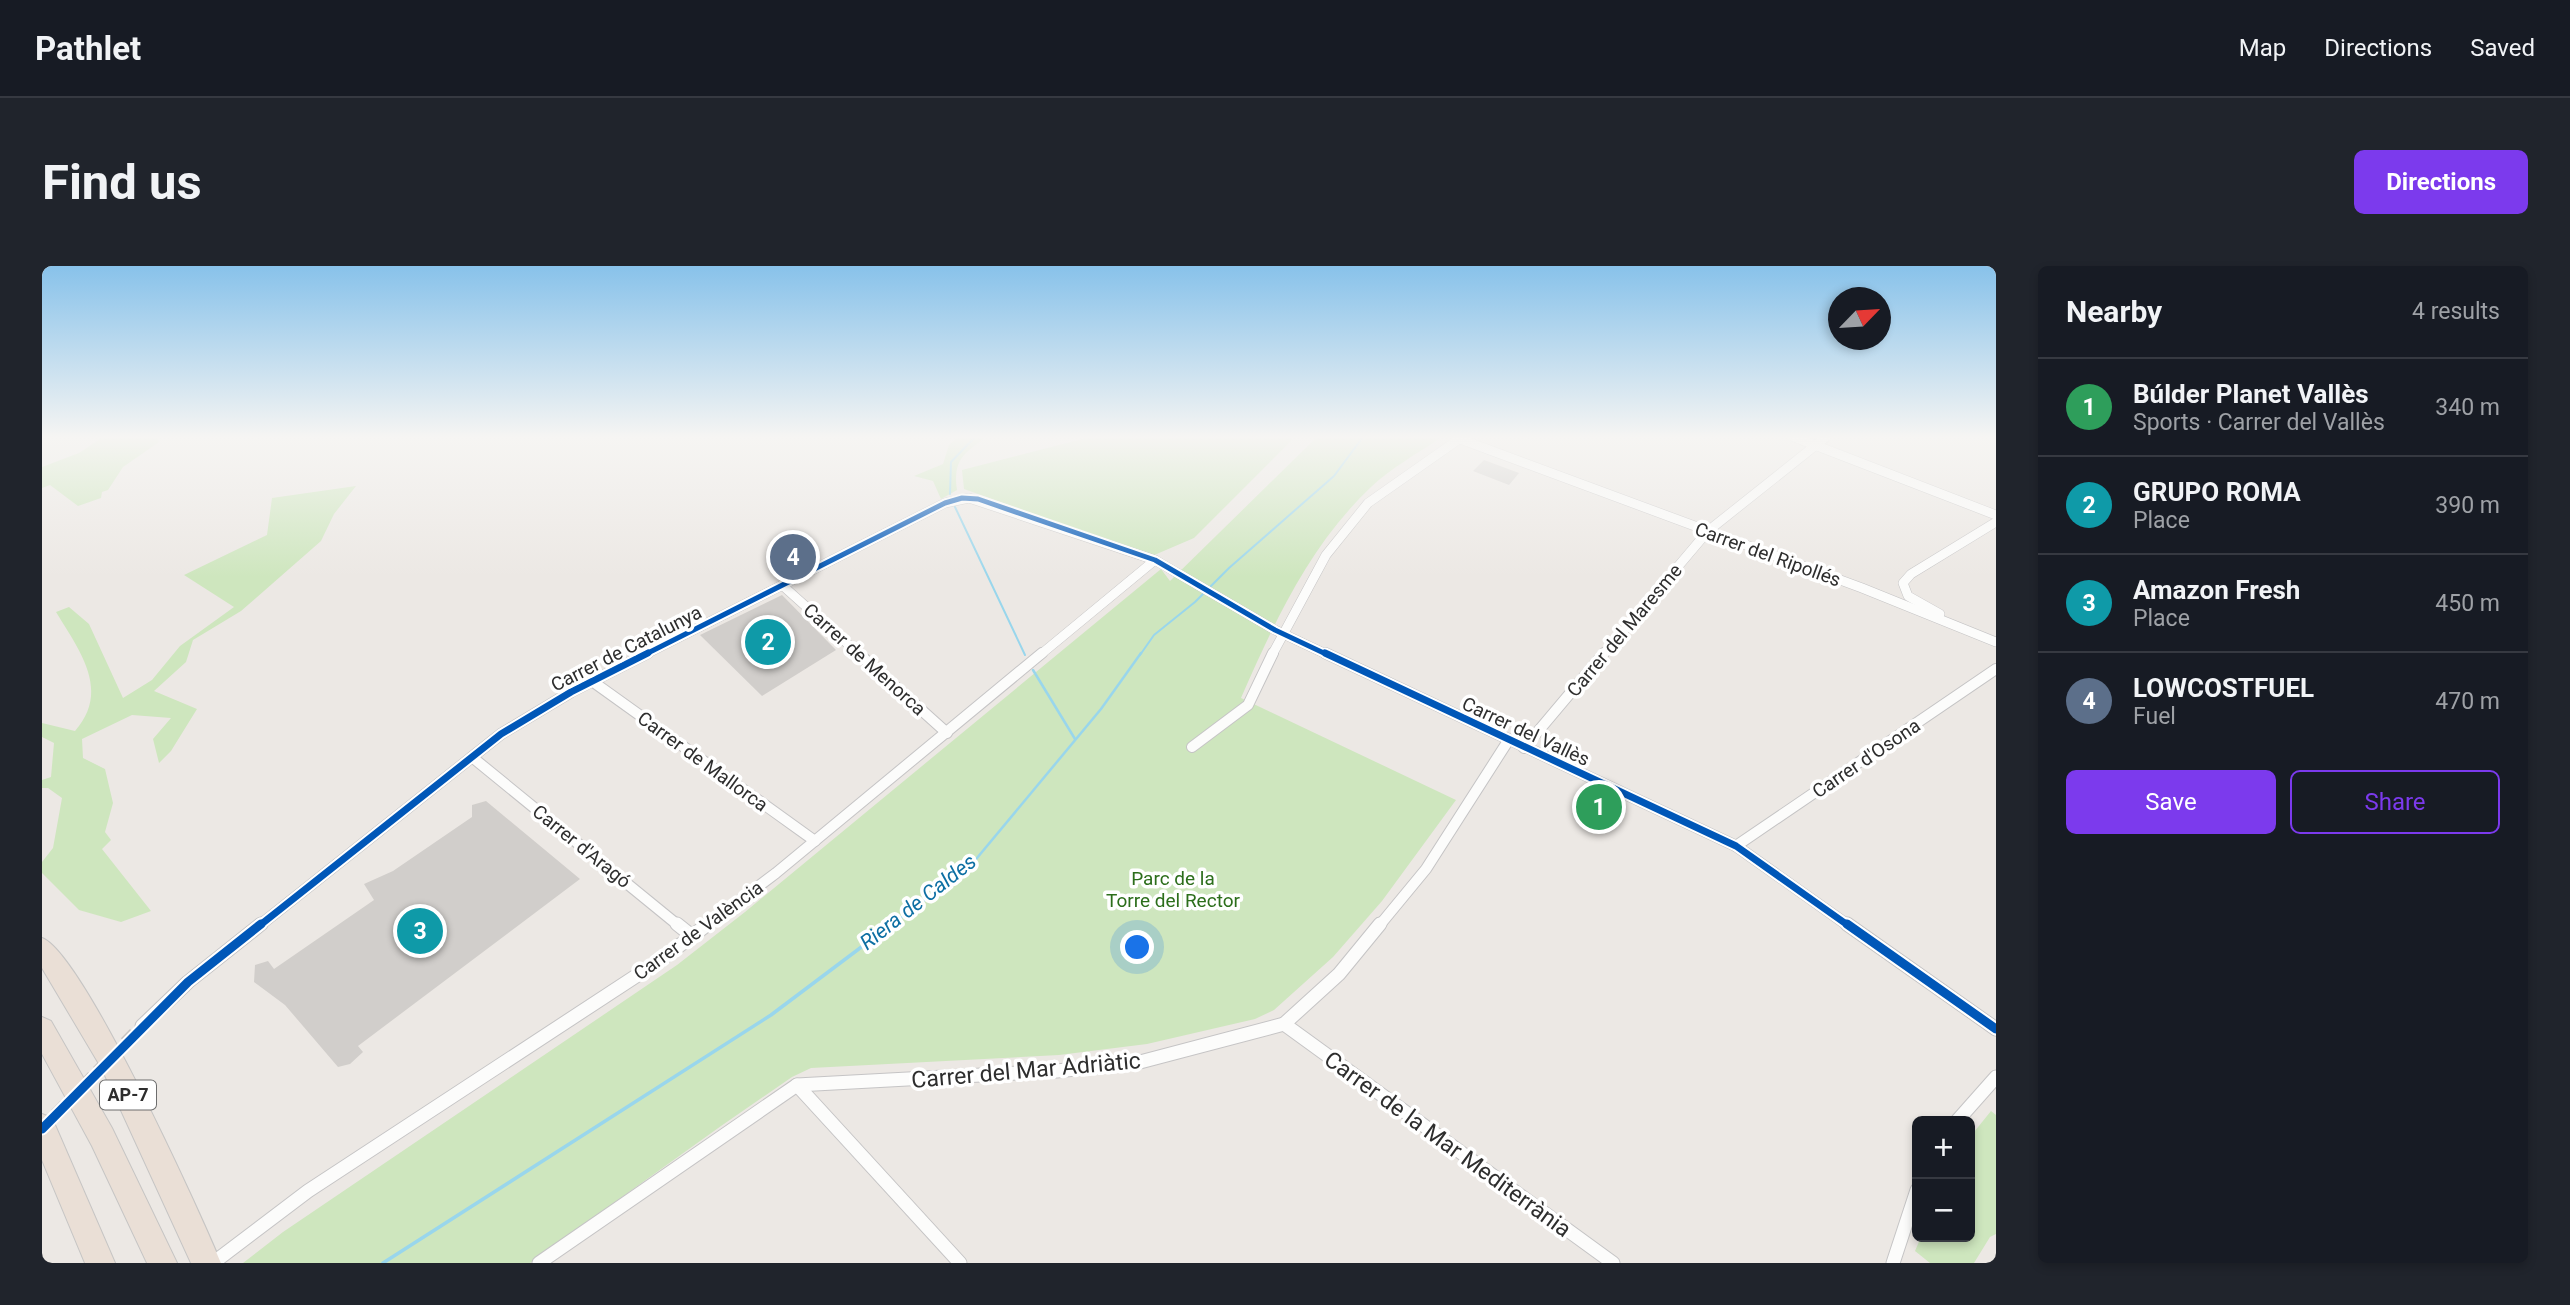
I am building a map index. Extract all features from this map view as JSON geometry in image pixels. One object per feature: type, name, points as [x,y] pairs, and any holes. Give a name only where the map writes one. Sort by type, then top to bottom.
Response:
[{"type":"highway","name":"AP-7","points":[[42,948],[66,982],[114,1068],[206,1258]]},
{"type":"highway","name":"AP-7","points":[[42,1029],[102,1137],[162,1263]]},
{"type":"highway","points":[[42,1127],[100,1263]]},
{"type":"street","points":[[1192,747],[1248,705],[1282,634],[1329,550],[1368,503],[1396,484]]},
{"type":"street","name":"Carrer del Ripollés","points":[[1582,484],[1862,588],[1996,642]]},
{"type":"street","name":"Carrer del Maresme","points":[[1524,748],[1708,531],[1768,484]]},
{"type":"street","points":[[1913,484],[1996,515]]},
{"type":"street","name":"Carrer de Catalunya","points":[[142,1026],[188,982],[501,734],[592,681],[945,503],[962,498],[978,499],[1156,560],[1237,608]]},
{"type":"street","points":[[1979,636],[1908,596],[1903,583],[1911,574],[1996,522]]},
{"type":"street","name":"Carrer de València","points":[[206,1258],[659,961],[815,841],[1156,560]]},
{"type":"street","name":"Carrer de Menorca","points":[[782,585],[947,733]]},
{"type":"street","name":"Carrer del Vallès","points":[[1237,608],[1282,634],[1736,846],[1996,1029]]},
{"type":"street","name":"Carrer d'Osona","points":[[1736,846],[1996,669]]},
{"type":"street","name":"Carrer de Mallorca","points":[[592,681],[815,841]]},
{"type":"street","name":"Carrer del Mar Adriàtic","points":[[797,1085],[1057,1071],[1140,1062],[1284,1024],[1339,974],[1426,869],[1508,741]]},
{"type":"street","name":"Carrer d'Aragó","points":[[472,757],[692,936]]},
{"type":"street","name":"Carrer de la Mar Mediterrània","points":[[1284,1024],[1612,1263]]},
{"type":"street","points":[[1961,1116],[1996,1077]]},
{"type":"street","points":[[539,1263],[797,1085],[960,1263]]},
{"type":"street","points":[[1893,1263],[1912,1205]]},
{"type":"green space","points":[[42,484],[112,484],[108,490],[102,492],[101,498],[78,506],[50,485],[42,488]]},
{"type":"green space","points":[[934,484],[956,484],[957,490],[941,499]]},
{"type":"green space","points":[[963,484],[1248,484],[1194,538],[1152,556],[964,489]]},
{"type":"green space","name":"Parc de la Torre del Rector","points":[[1270,484],[1375,484],[1349,510],[1312,559],[1281,613],[1241,698],[1456,800],[1382,901],[1333,957],[1274,1010],[1255,1019],[1147,1044],[1059,1055],[811,1068],[792,1077],[721,1126],[530,1263],[243,1263],[283,1232],[677,965],[1161,569],[1170,581]]},
{"type":"green space","points":[[356,486],[334,514],[321,541],[241,611],[193,640],[186,662],[154,691],[197,709],[171,751],[159,763],[153,739],[171,718],[132,715],[82,739],[83,758],[105,769],[113,803],[105,832],[111,840],[102,849],[151,911],[121,922],[79,910],[42,873],[42,862],[53,848],[62,798],[48,788],[42,788],[42,780],[51,777],[54,743],[42,737],[42,723],[75,731],[85,716],[91,685],[82,656],[56,612],[69,607],[89,624],[123,698],[152,680],[180,646],[234,607],[184,575],[267,535],[272,498]]},
{"type":"green space","points":[[1991,1111],[1996,1115],[1996,1234],[1990,1237],[1974,1263],[1930,1263],[1915,1251],[1919,1242],[1975,1242],[1975,1131]]},
{"type":"building","points":[[782,595],[836,650],[762,696],[700,635]]},
{"type":"building","points":[[486,801],[580,879],[358,1046],[363,1052],[350,1064],[338,1067],[285,1005],[254,982],[255,965],[268,961],[274,969],[374,900],[364,884],[393,871],[472,817],[472,805]]},
{"type":"waterway","points":[[950,484],[950,494]]},
{"type":"waterway","name":"Riera de Caldes","points":[[1140,655],[1154,635],[1195,602],[1229,568],[1325,484]]},
{"type":"waterway","points":[[955,507],[1025,655]]},
{"type":"waterway","name":"Riera de Caldes","points":[[890,926],[972,864],[1101,709],[1141,653]]},
{"type":"waterway","points":[[1033,670],[1075,739]]},
{"type":"waterway","name":"Riera de Caldes","points":[[383,1263],[771,1015],[892,924]]},
{"type":"tunnel","points":[[42,1129],[142,1026]]},
{"type":"cycle path","points":[[42,1129],[188,982],[501,734],[571,692],[945,503],[962,498],[978,499],[1155,560],[1275,630],[1736,846],[1996,1029]]},
{"type":"place","name":"LOWCOSTFUEL","points":[[793,557]]},
{"type":"place","name":"GRUPO ROMA","points":[[768,642]]},
{"type":"place","name":"Búlder Planet Vallès","points":[[1599,807]]},
{"type":"place","name":"Amazon Fresh","points":[[420,931]]}]
